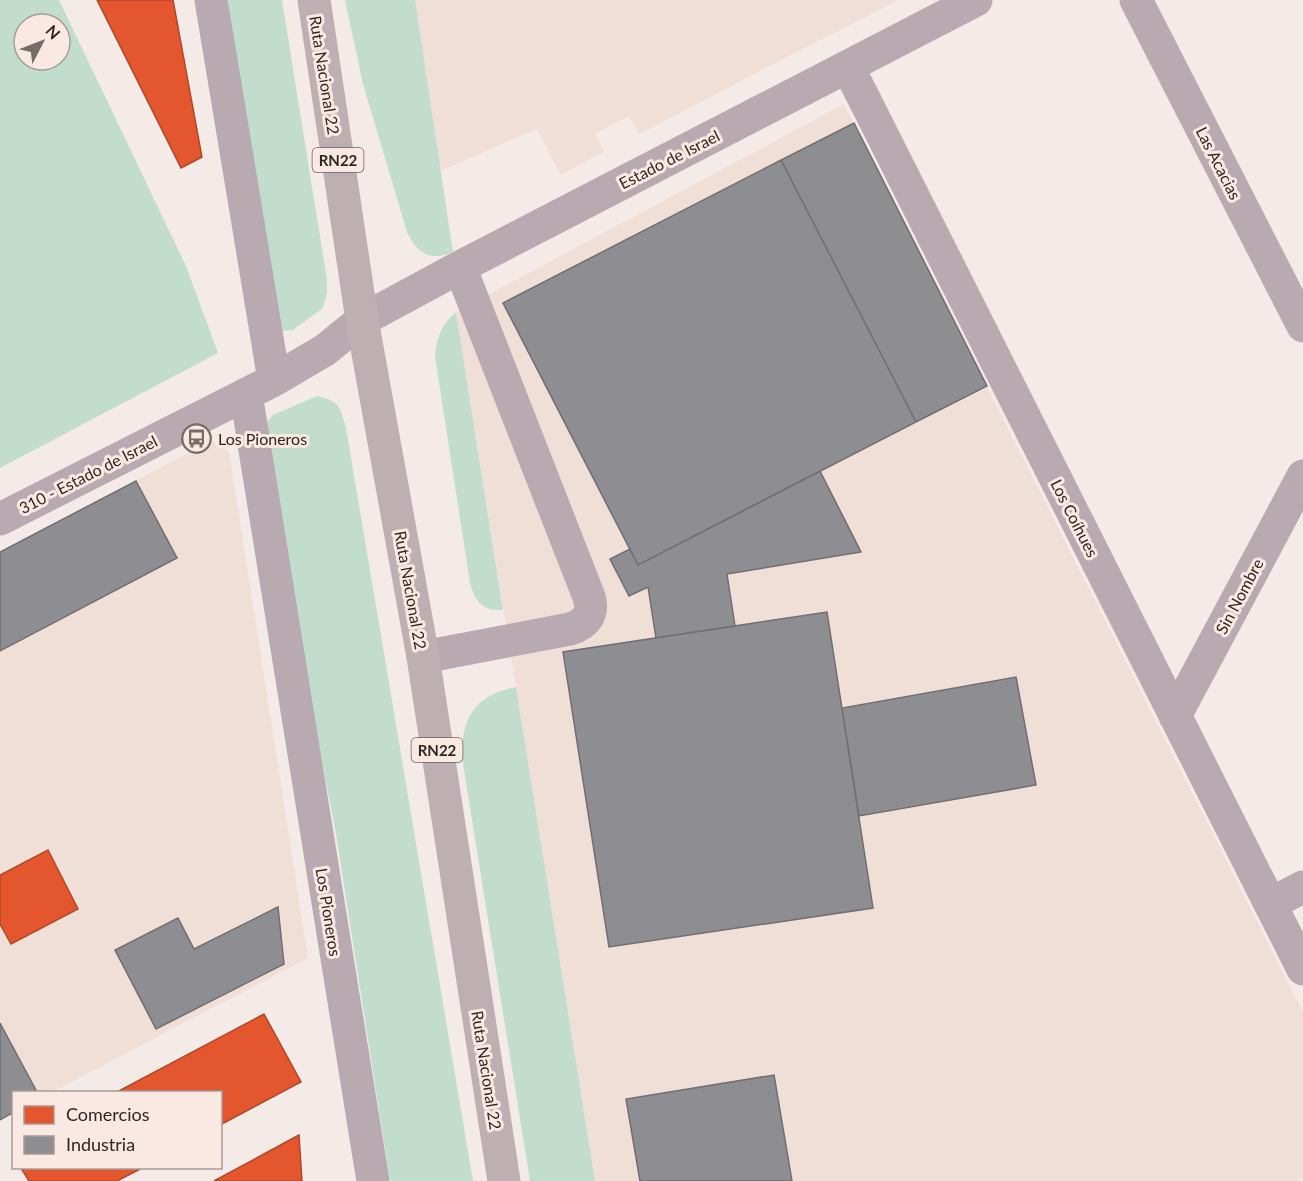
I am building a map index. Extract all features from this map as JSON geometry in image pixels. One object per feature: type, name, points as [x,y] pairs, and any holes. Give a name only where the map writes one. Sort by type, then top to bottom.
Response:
[{"type":"highway","name":"Ruta Nacional 22","points":[[314,0],[362,320],[423,657],[504,1181]]},
{"type":"street","name":"Los Pioneros","points":[[211,0],[260,387],[373,1181]]},
{"type":"street","name":"Estado de Israel","points":[[362,320],[976,0]]},
{"type":"street","name":"Las Acacias","points":[[1136,0],[1303,326]]},
{"type":"street","name":"Los Coíhues","points":[[848,67],[1303,969]]},
{"type":"street","points":[[423,657],[570,629],[581,625],[591,613],[589,597],[460,267]]},
{"type":"street","name":"310 - Estado de Israel","points":[[0,519],[260,387],[325,350],[362,320]]},
{"type":"street","name":"Sin Nombre","points":[[1175,716],[1303,476]]},
{"type":"street","points":[[1270,904],[1303,886]]},
{"type":"shaded area","points":[[415,0],[898,0],[639,134],[629,116],[595,134],[604,152],[561,175],[537,129],[440,171]]},
{"type":"shaded area","points":[[844,104],[1303,1012],[1303,1178],[1298,1181],[595,1181],[456,312]]},
{"type":"shaded area","points":[[211,441],[229,451],[308,958],[54,1091],[12,1091],[12,1113],[0,1120],[0,552]]},
{"type":"green space","points":[[0,0],[59,0],[65,12],[12,12],[12,72],[72,72],[72,27],[186,266],[218,353],[0,468]]},
{"type":"green space","points":[[228,0],[282,0],[327,280],[327,293],[323,308],[293,330],[283,331],[275,327]]},
{"type":"green space","points":[[345,0],[415,0],[453,252],[438,256],[425,254],[415,245],[407,232],[363,84]]},
{"type":"green space","points":[[456,312],[503,610],[490,609],[481,604],[474,595],[470,583],[435,357],[440,333]]},
{"type":"green space","points":[[317,396],[330,400],[338,406],[346,428],[473,1181],[390,1181],[336,834],[259,439],[263,426],[273,415]]},
{"type":"green space","points":[[516,687],[595,1181],[530,1181],[464,770],[463,740],[470,715],[487,698],[500,691]]},
{"type":"building: Comercios","points":[[97,0],[173,0],[202,157],[181,168]]},
{"type":"building: Comercios","points":[[48,850],[78,909],[11,944],[0,924],[0,875]]},
{"type":"building: Comercios","points":[[264,1014],[301,1082],[222,1124],[222,1091],[119,1091]]},
{"type":"building: Comercios","points":[[299,1135],[302,1181],[214,1181]]},
{"type":"building: Comercios","points":[[22,1169],[140,1169],[117,1181],[29,1181]]},
{"type":"building: Industria","points":[[854,123],[987,386],[916,422],[781,160]]},
{"type":"building: Industria","points":[[781,160],[916,422],[638,565],[503,303]]},
{"type":"building: Industria","points":[[820,471],[861,552],[727,574],[735,626],[656,638],[648,587],[629,596],[610,559],[630,549],[638,565]]},
{"type":"building: Industria","points":[[136,481],[177,558],[0,651],[0,552]]},
{"type":"building: Industria","points":[[827,612],[873,908],[609,947],[563,652]]},
{"type":"building: Industria","points":[[1016,677],[1036,785],[859,816],[842,708]]},
{"type":"building: Industria","points":[[278,907],[284,964],[156,1029],[115,950],[178,918],[194,949]]},
{"type":"building: Industria","points":[[0,1023],[36,1091],[12,1091],[12,1113],[0,1120]]},
{"type":"building: Industria","points":[[774,1075],[792,1181],[640,1181],[626,1099]]},
{"type":"place","name":"Los Pioneros","points":[[197,438]]}]
